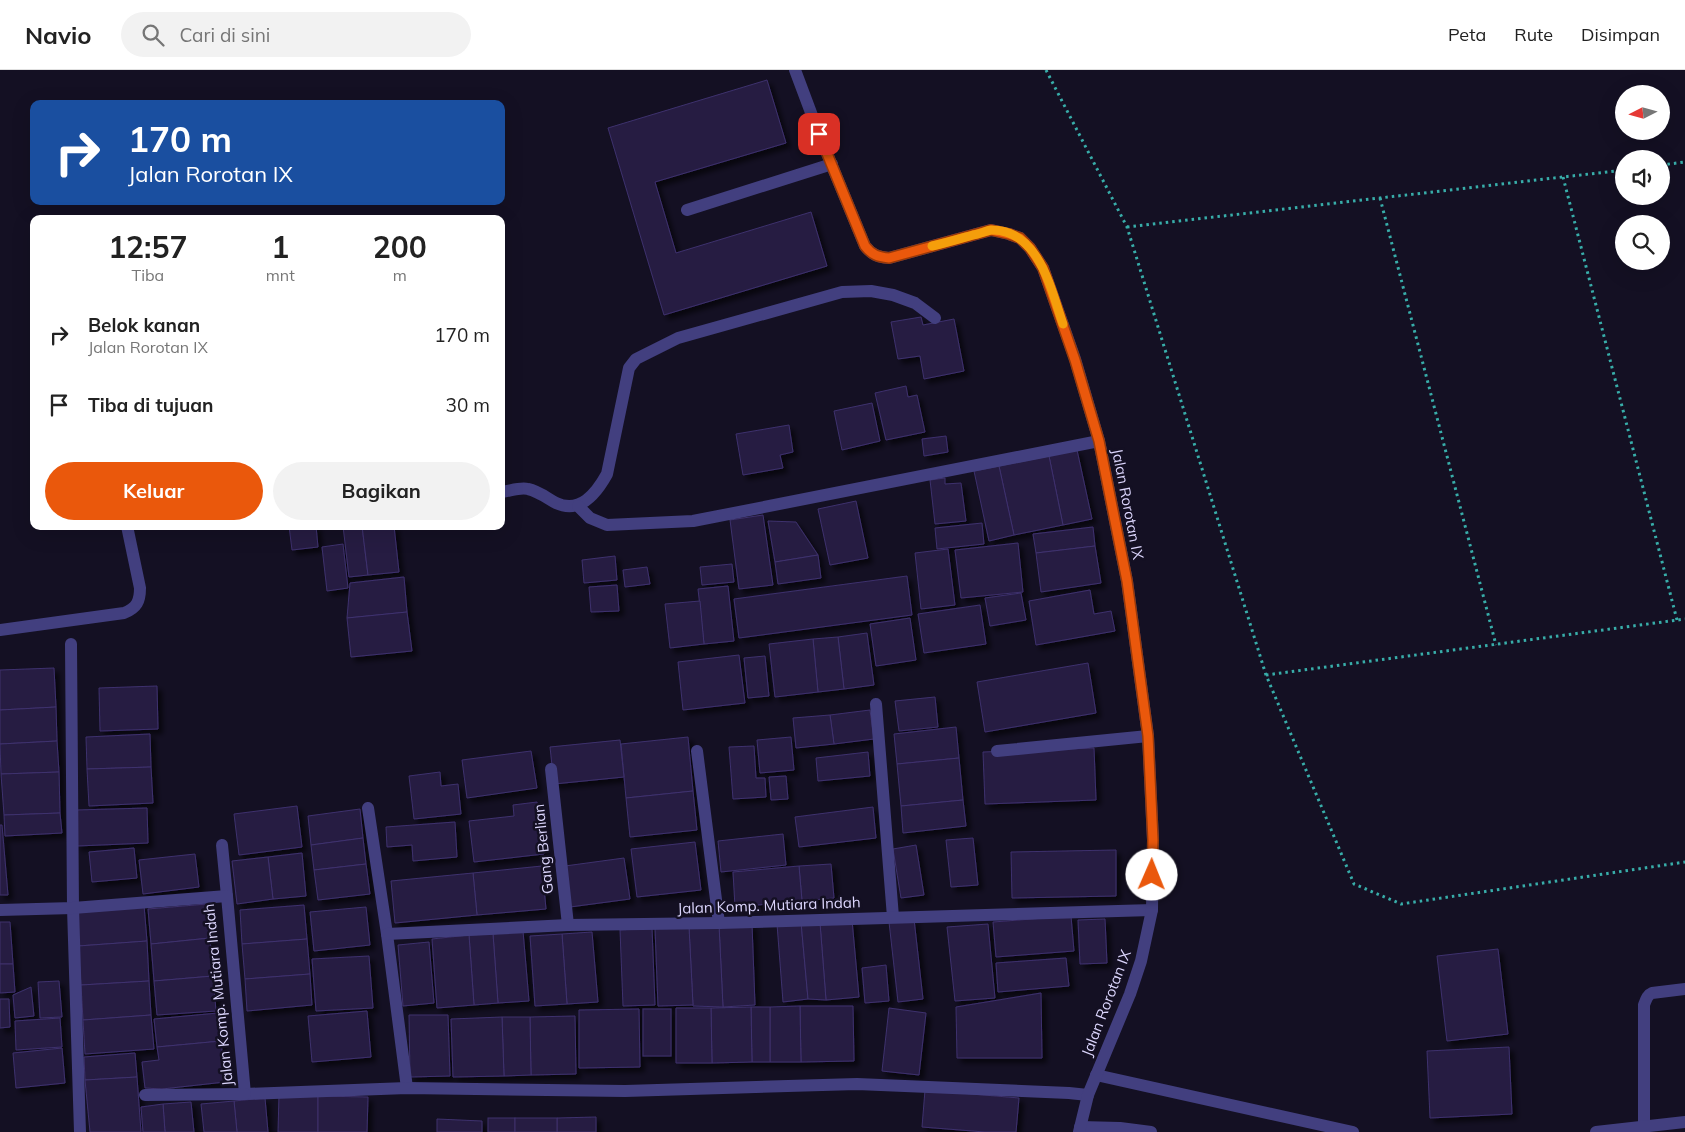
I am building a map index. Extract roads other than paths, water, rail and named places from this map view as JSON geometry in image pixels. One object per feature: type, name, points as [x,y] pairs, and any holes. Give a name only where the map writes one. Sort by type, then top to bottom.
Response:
[{"type":"street","name":"Jalan Rorotan IX","points":[[795,70],[865,246],[872,254],[880,258],[889,258],[991,230],[1020,238],[1030,248],[1043,268],[1056,304],[1099,441],[1127,581],[1148,736],[1153,840],[1152,910],[1141,961],[1130,994],[1088,1095],[1080,1130]]},
{"type":"street","points":[[687,210],[832,164]]},
{"type":"street","points":[[505,492],[527,489],[565,506],[578,506],[595,492],[607,474],[629,368],[636,359],[678,338],[842,292],[871,290],[893,295],[915,302],[935,318]]},
{"type":"street","points":[[578,506],[590,518],[607,525],[693,521],[1099,441]]},
{"type":"street","points":[[0,630],[124,613],[133,610],[138,603],[140,588],[128,530]]},
{"type":"street","points":[[70,644],[73,908],[80,1132]]},
{"type":"street","points":[[876,704],[893,917]]},
{"type":"street","points":[[997,751],[1148,736]]},
{"type":"street","points":[[697,751],[719,923]]},
{"type":"street","name":"Gang Berlian","points":[[550,768],[568,925]]},
{"type":"street","points":[[368,808],[407,1088]]},
{"type":"street","points":[[222,845],[227,896]]},
{"type":"street","name":"Jalan Komp. Mutiara Indah","points":[[0,910],[73,908],[227,896],[246,1094],[407,1088],[625,1091],[857,1084],[1088,1095]]},
{"type":"street","name":"Jalan Komp. Mutiara Indah","points":[[387,934],[568,925],[719,923],[1152,910]]},
{"type":"street","points":[[1644,1127],[1644,1005],[1646,999],[1652,993],[1685,989]]},
{"type":"street","points":[[1096,1075],[1353,1132]]},
{"type":"street","points":[[145,1095],[246,1094]]},
{"type":"street","points":[[1596,1132],[1685,1122]]},
{"type":"street","points":[[1080,1130],[1120,1128],[1151,1132]]}]
